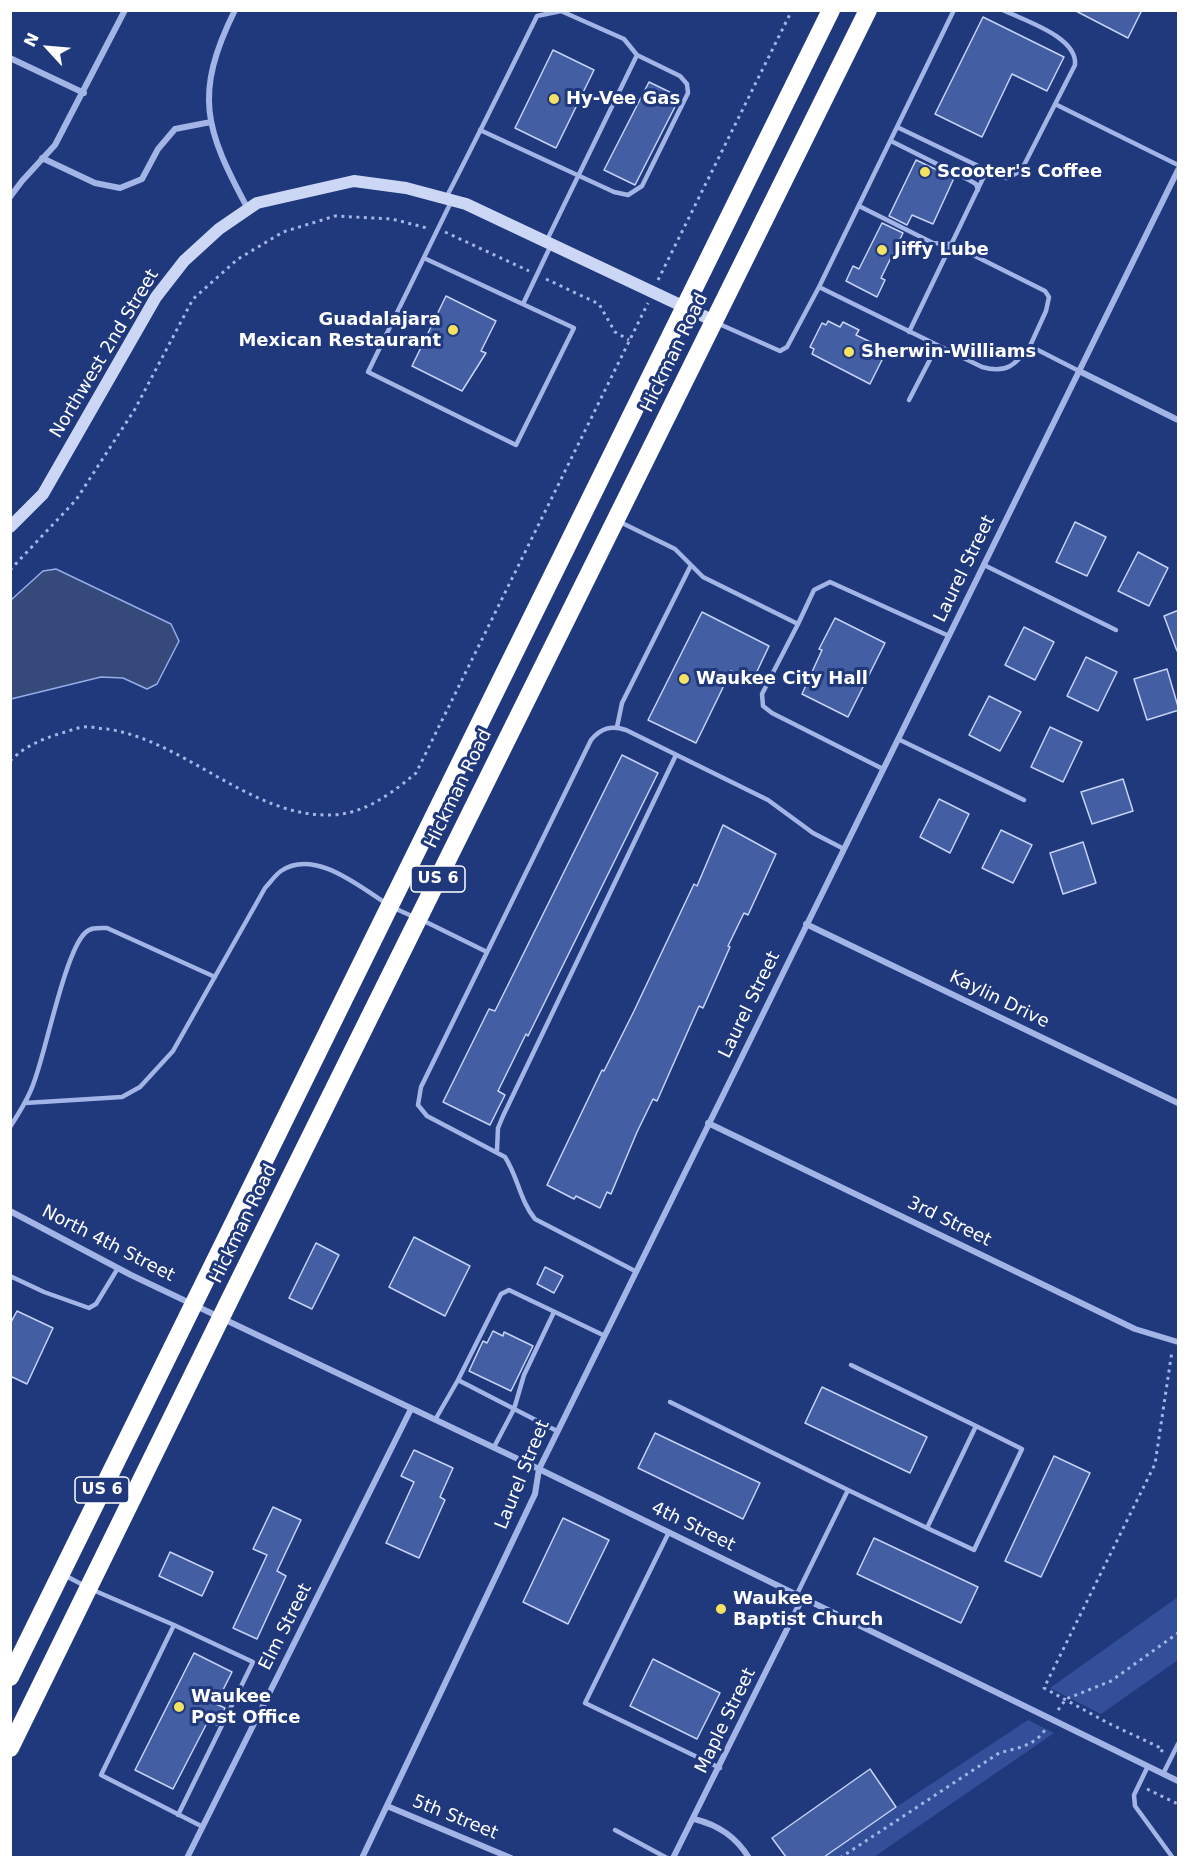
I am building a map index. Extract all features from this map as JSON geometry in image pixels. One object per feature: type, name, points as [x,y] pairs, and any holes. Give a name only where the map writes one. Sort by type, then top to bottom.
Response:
[{"type":"highway","name":"Hickman Road","points":[[10,1677],[192,1303],[391,907],[831,10]]},
{"type":"highway","name":"Hickman Road","points":[[10,1748],[868,10]]},
{"type":"street","points":[[10,197],[55,145],[84,93],[125,10]]},
{"type":"street","points":[[235,10],[214,58],[209,86],[211,122],[218,150],[248,209]]},
{"type":"street","points":[[10,58],[84,93]]},
{"type":"street","points":[[42,158],[95,183],[120,188],[142,179],[158,148],[175,129],[211,122]]},
{"type":"street","name":"Laurel Street","points":[[362,1857],[535,1494],[539,1469],[603,1335],[1179,170]]},
{"type":"street","name":"Northwest 2nd Street","points":[[10,527],[43,494],[156,297],[184,261],[219,229],[257,203],[310,189],[354,181],[406,188],[449,199],[466,204],[685,310],[714,321]]},
{"type":"street","points":[[1079,371],[1179,420]]},
{"type":"street","name":"Kaylin Drive","points":[[806,924],[1179,1103]]},
{"type":"street","name":"3rd Street","points":[[708,1123],[1135,1329],[1176,1341]]},
{"type":"street","name":"North 4th Street","points":[[10,1211],[118,1268],[192,1303]]},
{"type":"street","name":"4th Street","points":[[192,1303],[411,1410],[494,1447],[1179,1781]]},
{"type":"street","name":"Elm Street","points":[[188,1857],[411,1410]]},
{"type":"street","name":"Maple Street","points":[[673,1857],[720,1768],[800,1596]]},
{"type":"street","name":"5th Street","points":[[387,1806],[508,1857]]},
{"type":"street","points":[[694,1819],[717,1827],[730,1835],[749,1857]]},
{"type":"lane","points":[[714,321],[780,351],[787,347],[819,287],[954,10]]},
{"type":"lane","points":[[897,127],[1007,178],[1022,171],[1075,65],[1072,48],[1065,41],[1003,10]]},
{"type":"lane","points":[[424,258],[574,328],[516,445],[368,372],[437,230],[480,130],[537,16],[561,11],[624,39],[637,55],[680,76],[687,84],[688,93],[642,186],[628,195],[614,192],[480,130]]},
{"type":"lane","points":[[523,304],[579,176],[637,55]]},
{"type":"lane","points":[[1055,105],[1179,165]]},
{"type":"lane","points":[[891,141],[969,180],[976,184],[978,190]]},
{"type":"lane","points":[[909,332],[987,170]]},
{"type":"lane","points":[[819,287],[982,367],[997,371],[1011,366],[1030,346],[1046,311],[1049,297],[1045,291],[951,244],[933,243],[859,206]]},
{"type":"lane","points":[[909,400],[937,346]]},
{"type":"lane","points":[[1030,346],[1079,371]]},
{"type":"lane","points":[[616,520],[675,549],[703,578],[798,624]]},
{"type":"lane","points":[[617,727],[622,703],[691,565]]},
{"type":"lane","points":[[984,565],[1116,630]]},
{"type":"lane","points":[[883,769],[772,713],[763,706],[762,694],[814,590],[830,582],[949,636]]},
{"type":"lane","points":[[635,1271],[535,1219],[522,1198],[513,1168],[497,1150],[427,1116],[418,1105],[421,1087],[591,740],[598,732],[617,727],[768,800],[813,833],[844,849]]},
{"type":"lane","points":[[898,739],[1024,800]]},
{"type":"lane","points":[[497,1150],[498,1128],[503,1116],[676,755]]},
{"type":"lane","points":[[25,1103],[122,1097],[140,1087],[173,1051],[265,888],[281,871],[297,864],[328,870],[391,907],[419,918],[487,952]]},
{"type":"lane","points":[[10,1127],[34,1084],[76,946],[85,932],[94,928],[107,928],[215,977]]},
{"type":"lane","points":[[10,1275],[44,1292],[89,1308],[96,1304],[118,1268]]},
{"type":"lane","points":[[435,1420],[458,1380],[501,1294],[509,1290],[603,1335]]},
{"type":"lane","points":[[494,1447],[514,1409],[524,1375],[554,1312]]},
{"type":"lane","points":[[670,1402],[974,1550],[1022,1449],[851,1365]]},
{"type":"lane","points":[[458,1380],[557,1431]]},
{"type":"lane","points":[[927,1528],[976,1426]]},
{"type":"lane","points":[[800,1596],[848,1490]]},
{"type":"lane","points":[[669,1532],[585,1703],[720,1768]]},
{"type":"lane","points":[[61,1574],[253,1662],[178,1815]]},
{"type":"lane","points":[[174,1625],[101,1775],[202,1827]]},
{"type":"lane","points":[[1163,1774],[1179,1744]]},
{"type":"lane","points":[[1151,1768],[1134,1795],[1135,1806],[1173,1857]]},
{"type":"lane","points":[[615,1830],[667,1857]]},
{"type":"path","points":[[10,761],[34,742],[86,727],[119,731],[161,746],[269,802],[327,816],[357,810],[387,797],[416,773],[792,10]]},
{"type":"path","points":[[10,570],[76,500],[135,409],[194,299],[238,259],[283,232],[335,216],[392,219],[453,234],[599,304],[615,332],[629,340]]},
{"type":"path","points":[[1176,1341],[1155,1464],[1044,1688],[1162,1749],[1151,1768],[1144,1788],[1179,1804]]},
{"type":"path","points":[[840,1857],[999,1753],[1029,1746],[1042,1736],[1066,1699],[1110,1681],[1179,1633]]},
{"type":"shaded area","points":[[56,569],[171,624],[179,641],[157,684],[147,689],[123,678],[101,677],[11,699],[11,600],[43,571]]},
{"type":"shaded area","points":[[1178,1597],[1178,1660],[1101,1714],[1050,1688]]},
{"type":"shaded area","points":[[1028,1720],[1054,1733],[874,1857],[819,1858]]},
{"type":"building","points":[[1074,10],[1142,10],[1128,38]]},
{"type":"building","points":[[983,17],[1064,57],[1047,91],[1012,74],[982,137],[935,114]]},
{"type":"building","name":"Hy-Vee Gas","points":[[553,50],[594,70],[556,148],[515,128]]},
{"type":"building","name":"Hy-Vee Gas","points":[[649,82],[680,97],[635,185],[604,170]]},
{"type":"building","points":[[916,160],[954,178],[933,224],[912,215],[907,225],[889,216]]},
{"type":"building","name":"Jiffy Lube","points":[[882,223],[903,233],[881,278],[885,280],[877,297],[846,281],[853,266],[859,269]]},
{"type":"building","name":"Guadalajara Mexican Restaurant","points":[[446,296],[496,321],[481,351],[486,353],[462,391],[412,366]]},
{"type":"building","name":"Sherwin-Williams","points":[[828,321],[840,327],[843,322],[859,330],[856,335],[887,350],[870,384],[812,354],[814,349],[810,347],[822,323],[826,325]]},
{"type":"building","points":[[1075,522],[1106,537],[1087,576],[1056,562]]},
{"type":"building","points":[[1138,552],[1168,568],[1149,606],[1118,591]]},
{"type":"building","points":[[1179,610],[1179,650],[1177,651],[1164,616]]},
{"type":"building","points":[[702,612],[769,646],[752,682],[731,671],[696,743],[648,720]]},
{"type":"building","points":[[835,618],[885,643],[848,717],[802,694],[822,650],[819,649]]},
{"type":"building","points":[[1024,627],[1054,642],[1035,680],[1005,665]]},
{"type":"building","points":[[1086,657],[1117,672],[1098,711],[1067,696]]},
{"type":"building","points":[[1167,669],[1179,710],[1147,720],[1134,679]]},
{"type":"building","points":[[989,696],[1021,712],[1000,751],[969,735]]},
{"type":"building","points":[[1050,727],[1082,742],[1063,782],[1031,767]]},
{"type":"building","points":[[622,755],[658,773],[528,1036],[526,1034],[498,1091],[505,1095],[490,1125],[443,1102],[489,1009],[495,1011]]},
{"type":"building","points":[[1123,779],[1133,811],[1092,824],[1081,792]]},
{"type":"building","points":[[939,799],[969,814],[950,853],[920,837]]},
{"type":"building","points":[[723,825],[776,854],[748,915],[744,913],[728,946],[730,947],[703,1008],[699,1006],[657,1101],[653,1099],[611,1194],[607,1192],[600,1208],[576,1196],[574,1199],[547,1185],[602,1070],[604,1071],[634,1011],[694,884],[697,886]]},
{"type":"building","points":[[1001,830],[1032,845],[1013,883],[982,868]]},
{"type":"building","points":[[1083,842],[1096,883],[1063,894],[1050,853]]},
{"type":"building","points":[[414,1237],[470,1266],[445,1316],[389,1287]]},
{"type":"building","points":[[316,1243],[339,1255],[312,1309],[289,1298]]},
{"type":"building","points":[[545,1267],[563,1276],[554,1293],[537,1284]]},
{"type":"building","points":[[17,1311],[53,1328],[27,1384],[10,1376],[10,1324]]},
{"type":"building","points":[[493,1331],[503,1336],[504,1332],[533,1346],[511,1391],[469,1371],[483,1341],[487,1343]]},
{"type":"building","points":[[822,1387],[927,1437],[910,1473],[805,1423]]},
{"type":"building","points":[[655,1433],[760,1483],[743,1519],[638,1468]]},
{"type":"building","points":[[414,1450],[453,1468],[440,1497],[445,1500],[419,1558],[386,1543],[414,1482],[401,1476]]},
{"type":"building","points":[[1054,1456],[1090,1473],[1041,1577],[1005,1561]]},
{"type":"building","points":[[273,1507],[301,1520],[277,1571],[286,1576],[257,1639],[233,1628],[267,1555],[253,1549]]},
{"type":"building","points":[[563,1518],[609,1540],[568,1624],[523,1602]]},
{"type":"building","points":[[874,1538],[978,1587],[961,1623],[857,1574]]},
{"type":"building","points":[[170,1552],[213,1572],[202,1596],[159,1576]]},
{"type":"building","points":[[194,1653],[232,1672],[216,1704],[225,1708],[217,1725],[208,1721],[173,1789],[135,1770]]},
{"type":"building","points":[[653,1659],[720,1693],[697,1739],[630,1706]]},
{"type":"building","points":[[870,1769],[896,1807],[824,1857],[786,1857],[772,1838]]},
{"type":"place","name":"Hy-Vee Gas","points":[[554,99]]},
{"type":"place","name":"Scooter's Coffee","points":[[925,172]]},
{"type":"place","name":"Jiffy Lube","points":[[882,250]]},
{"type":"place","name":"Guadalajara Mexican Restaurant","points":[[453,330]]},
{"type":"place","name":"Sherwin-Williams","points":[[849,352]]},
{"type":"place","name":"Waukee City Hall","points":[[684,679]]},
{"type":"place","name":"Waukee Baptist Church","points":[[721,1609]]},
{"type":"place","name":"Waukee Post Office","points":[[179,1707]]}]
